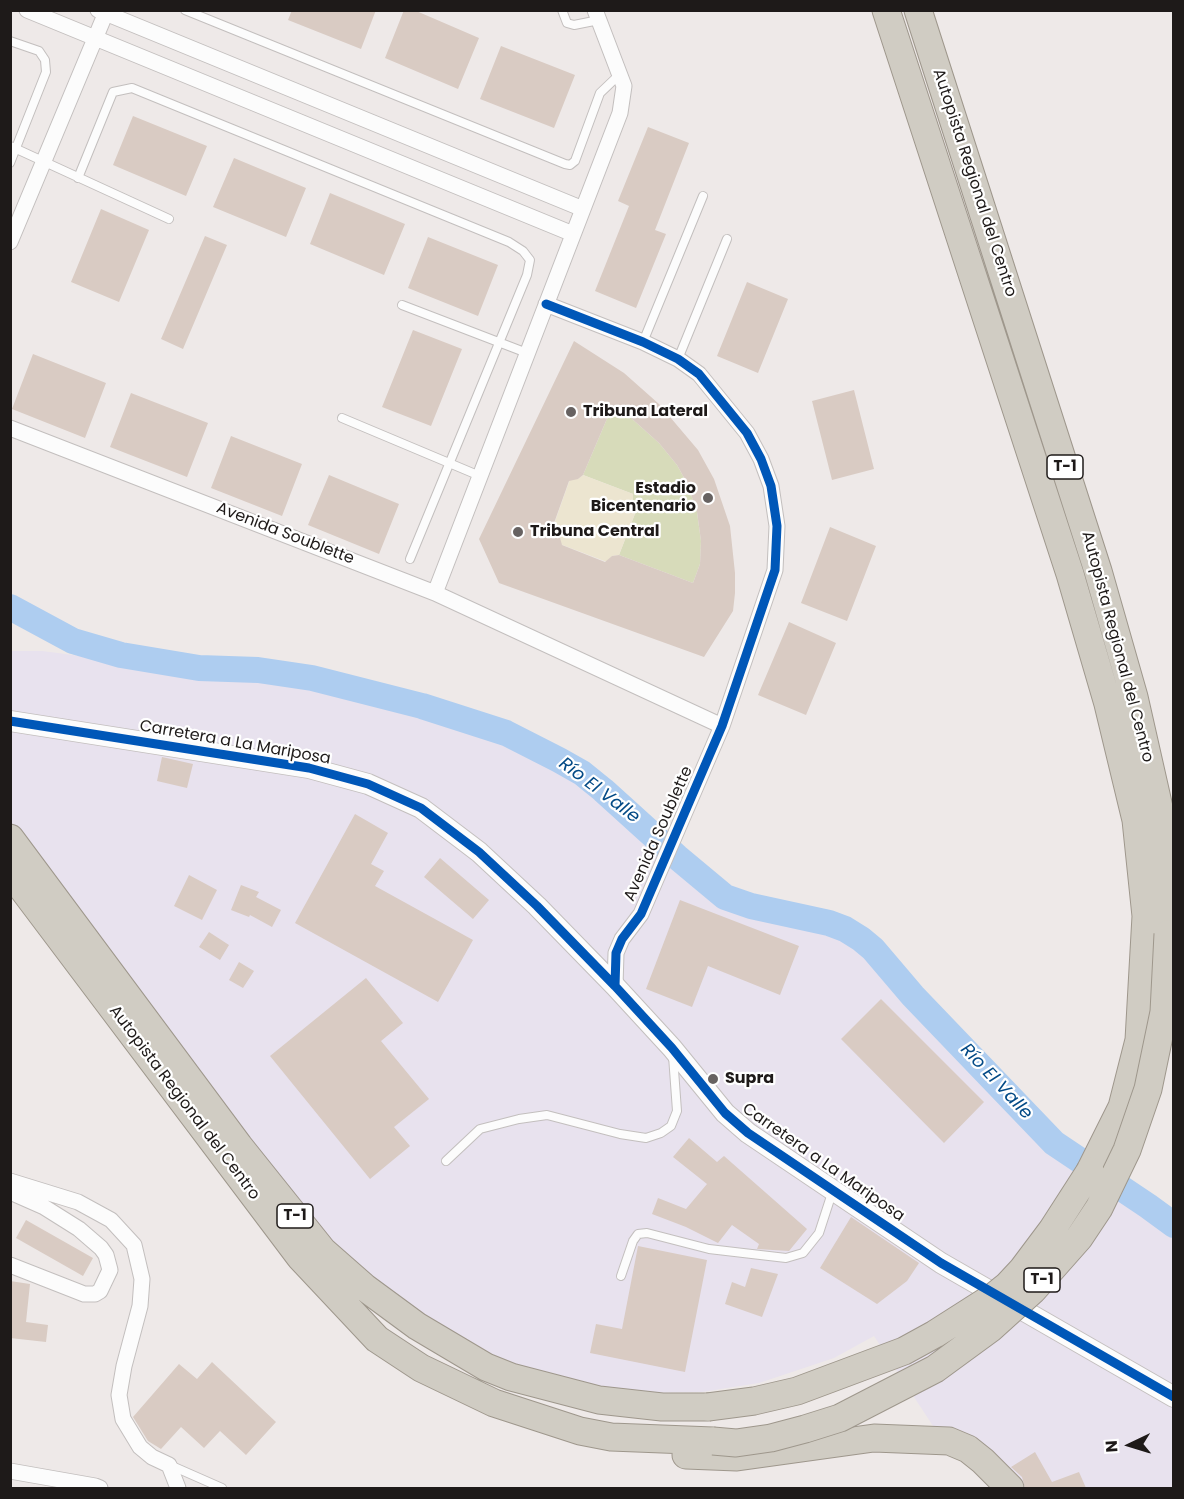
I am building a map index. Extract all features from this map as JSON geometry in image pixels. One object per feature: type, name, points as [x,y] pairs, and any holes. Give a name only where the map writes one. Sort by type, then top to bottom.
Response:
[{"type":"highway","name":"Autopista Regional del Centro","points":[[10,838],[239,1146],[323,1251],[364,1287],[417,1326],[486,1367],[511,1377],[599,1400],[652,1406],[708,1407],[754,1401],[797,1391],[904,1350],[935,1334],[1008,1285],[1052,1230],[1090,1171],[1122,1107],[1139,1040],[1146,915],[1136,820],[1108,704],[1070,574],[886,10]]},
{"type":"highway","name":"Autopista Regional del Centro","points":[[10,872],[300,1257],[377,1339],[421,1368],[494,1403],[580,1431],[611,1437],[736,1443],[771,1438],[840,1418],[935,1369],[991,1328],[1033,1290],[1079,1238],[1099,1208],[1127,1150],[1148,1089],[1164,1012],[1168,933],[1160,812],[1134,697],[1098,571],[918,10]]},
{"type":"highway","points":[[1146,915],[1168,933]]},
{"type":"highway","points":[[611,1437],[630,1448],[657,1454],[736,1457],[874,1438],[949,1441],[968,1449],[1010,1488]]},
{"type":"street","points":[[27,10],[573,234]]},
{"type":"street","points":[[10,242],[95,39],[103,12],[583,209]]},
{"type":"street","points":[[435,593],[621,113],[624,86],[597,15]]},
{"type":"street","points":[[546,304],[643,342],[678,359],[699,374],[747,433],[761,459],[771,486],[777,526],[775,570],[722,726]]},
{"type":"street","name":"Avenida Soublette","points":[[10,428],[435,593],[722,726],[641,914],[622,939],[616,953],[615,986]]},
{"type":"street","name":"Carretera a La Mariposa","points":[[10,721],[309,768],[378,789],[421,807],[479,852],[537,906],[615,986],[672,1048],[732,1119],[748,1133],[941,1263],[1173,1397]]},
{"type":"street","points":[[10,1181],[78,1202],[111,1220],[134,1245],[142,1279],[140,1306],[119,1395],[123,1419],[140,1447],[152,1457],[169,1465],[178,1488]]},
{"type":"street","points":[[10,1192],[44,1207],[79,1229],[101,1248],[106,1255],[110,1270],[100,1291],[95,1294],[84,1294],[10,1265]]},
{"type":"street","points":[[10,1471],[100,1488]]},
{"type":"lane","points":[[185,10],[570,165],[575,161],[600,93],[620,74]]},
{"type":"lane","points":[[562,10],[567,23],[574,25],[597,15]]},
{"type":"lane","points":[[10,41],[39,51],[45,60],[46,72],[14,147],[10,163]]},
{"type":"lane","points":[[78,178],[113,92],[132,88],[509,242],[524,251],[530,260],[527,274],[410,559]]},
{"type":"lane","points":[[14,147],[169,219]]},
{"type":"lane","points":[[643,342],[703,196]]},
{"type":"lane","points":[[678,359],[727,239]]},
{"type":"lane","points":[[402,305],[527,353]]},
{"type":"lane","points":[[342,418],[480,476]]},
{"type":"lane","points":[[446,1161],[480,1129],[519,1119],[547,1115],[620,1134],[646,1138],[661,1133],[671,1126],[678,1111],[672,1048]]},
{"type":"lane","points":[[621,1276],[633,1241],[638,1234],[647,1233],[709,1249],[786,1258],[803,1253],[819,1233],[832,1191]]},
{"type":"lane","points":[[169,1465],[222,1488]]},
{"type":"shaded area","points":[[10,651],[42,651],[158,666],[279,671],[343,682],[455,711],[521,741],[564,767],[689,867],[730,896],[822,913],[836,920],[857,938],[914,1003],[1053,1141],[1173,1234],[1173,1488],[1005,1488],[935,1429],[874,1336],[834,1358],[759,1383],[702,1392],[644,1393],[593,1388],[488,1359],[344,1265],[49,877],[11,822]]},
{"type":"green space","points":[[612,407],[631,418],[659,443],[677,465],[687,483],[697,512],[701,541],[700,564],[693,583],[619,555],[638,506],[633,500],[633,494],[583,475]]},
{"type":"sand","points":[[583,475],[633,494],[633,500],[638,506],[619,555],[612,556],[607,562],[560,544],[559,534],[553,527],[570,479],[578,479]]},
{"type":"building","points":[[292,10],[376,10],[361,49],[288,20]]},
{"type":"building","points":[[404,10],[414,10],[479,38],[458,89],[385,58]]},
{"type":"building","points":[[501,46],[575,75],[554,128],[480,99]]},
{"type":"building","points":[[133,116],[207,146],[186,196],[113,165]]},
{"type":"building","points":[[648,127],[689,143],[655,230],[666,234],[636,308],[595,291],[629,206],[618,201]]},
{"type":"building","points":[[234,158],[306,188],[286,237],[213,207]]},
{"type":"building","points":[[330,193],[405,224],[384,275],[310,244]]},
{"type":"building","points":[[101,209],[149,230],[119,302],[71,282]]},
{"type":"building","points":[[205,236],[227,245],[183,349],[161,339]]},
{"type":"building","points":[[428,237],[498,265],[478,316],[408,288]]},
{"type":"building","points":[[747,282],[788,299],[758,373],[717,356]]},
{"type":"building","points":[[413,330],[462,349],[431,426],[382,407]]},
{"type":"building","points":[[574,341],[624,373],[659,404],[698,450],[714,479],[730,526],[735,573],[733,611],[704,657],[499,583],[479,539]],"holes":[[[612,407],[631,418],[659,443],[677,465],[687,483],[697,512],[701,541],[700,564],[693,583],[619,555],[612,556],[605,562],[562,545],[559,534],[553,526],[569,481],[583,475]]]},
{"type":"building","points":[[33,354],[106,383],[85,438],[12,409]]},
{"type":"building","points":[[854,390],[874,469],[832,480],[812,401]]},
{"type":"building","points":[[131,393],[208,423],[187,477],[110,447]]},
{"type":"building","points":[[231,436],[302,464],[282,516],[211,488]]},
{"type":"building","points":[[329,475],[399,504],[379,554],[308,525]]},
{"type":"building","points":[[830,527],[876,546],[847,621],[801,603]]},
{"type":"building","points":[[789,622],[836,643],[806,715],[758,695]]},
{"type":"building","points":[[162,757],[193,764],[187,788],[157,781]]},
{"type":"building","points":[[355,814],[388,833],[371,864],[384,871],[375,886],[473,940],[438,1002],[295,923]]},
{"type":"building","points":[[440,858],[489,900],[473,919],[424,877]]},
{"type":"building","points":[[189,875],[217,890],[202,920],[174,906]]},
{"type":"building","points":[[241,885],[259,892],[256,897],[281,910],[272,927],[250,915],[249,917],[231,910]]},
{"type":"building","points":[[680,900],[799,946],[780,995],[708,966],[692,1007],[646,989]]},
{"type":"building","points":[[209,932],[229,945],[220,960],[199,947]]},
{"type":"building","points":[[239,962],[254,971],[243,988],[229,980]]},
{"type":"building","points":[[366,978],[403,1023],[381,1041],[429,1099],[394,1127],[410,1146],[370,1179],[270,1056]]},
{"type":"building","points":[[881,999],[984,1102],[944,1143],[841,1039]]},
{"type":"building","points":[[689,1138],[717,1162],[724,1156],[807,1229],[789,1251],[757,1249],[759,1244],[732,1225],[718,1243],[652,1214],[658,1198],[686,1209],[707,1184],[673,1157]]},
{"type":"building","points":[[851,1217],[919,1263],[907,1281],[877,1304],[820,1268]]},
{"type":"building","points":[[26,1220],[93,1258],[83,1276],[16,1238]]},
{"type":"building","points":[[638,1246],[707,1260],[685,1372],[590,1353],[596,1324],[622,1329]]},
{"type":"building","points":[[751,1268],[778,1274],[762,1317],[725,1304],[732,1282],[745,1287]]},
{"type":"building","points":[[10,1281],[30,1284],[26,1322],[48,1325],[46,1342],[10,1338]]},
{"type":"building","points":[[212,1362],[276,1422],[246,1455],[220,1431],[204,1448],[181,1427],[161,1449],[148,1441],[133,1417],[179,1364],[197,1379]]},
{"type":"building","points":[[1035,1452],[1052,1482],[1079,1472],[1086,1488],[1025,1488],[1022,1477],[1011,1467]]},
{"type":"waterway","name":"Río El Valle","points":[[10,607],[73,641],[121,655],[199,668],[258,670],[312,678],[422,706],[506,733],[559,760],[582,773],[603,790],[725,897],[751,906],[829,923],[861,939],[873,949],[913,996],[1054,1143],[1174,1225]]},
{"type":"cycle path","points":[[546,304],[643,342],[678,359],[699,374],[747,433],[761,459],[771,486],[777,526],[775,570],[722,726],[641,914],[622,939],[616,953],[615,986]]},
{"type":"cycle path","points":[[10,721],[309,768],[368,784],[421,808],[479,852],[537,906],[672,1048],[725,1113],[748,1133],[941,1263],[1174,1397]]},
{"type":"place","name":"Tribuna Lateral","points":[[571,412]]},
{"type":"place","name":"Estadio Bicentenario","points":[[708,498]]},
{"type":"place","name":"Tribuna Central","points":[[518,532]]},
{"type":"place","name":"Supra","points":[[713,1079]]}]
